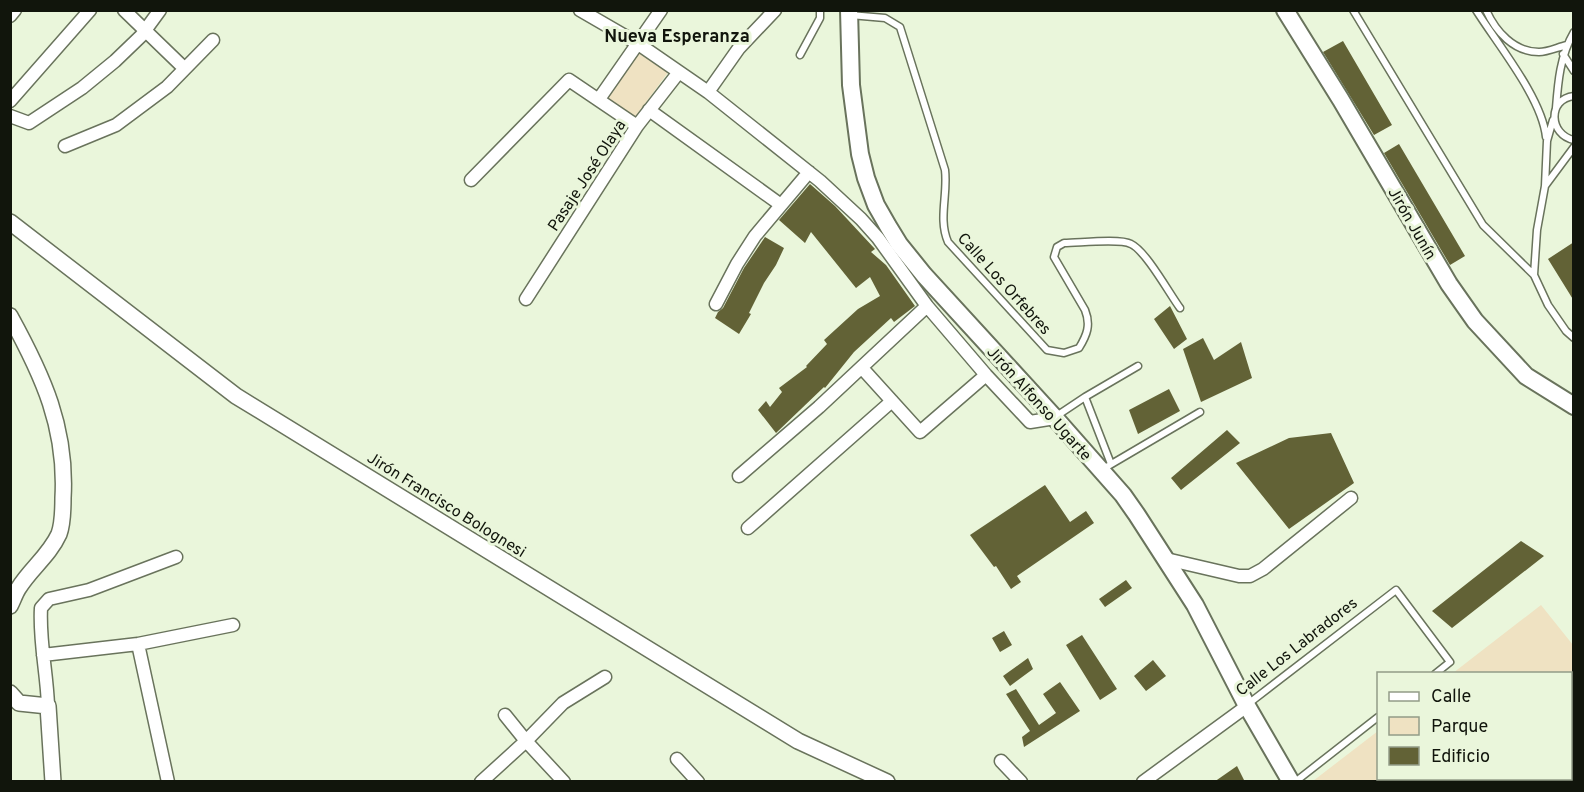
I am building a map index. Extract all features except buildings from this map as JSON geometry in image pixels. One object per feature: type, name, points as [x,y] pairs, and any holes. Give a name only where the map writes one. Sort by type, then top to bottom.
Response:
[{"type":"main road","name":"Jirón Junín","points":[[1285,10],[1341,100],[1449,284],[1475,321],[1526,376],[1574,406]]},
{"type":"main road","name":"Jirón Alfonso Ugarte","points":[[849,13],[851,85],[860,154],[866,178],[876,205],[918,281],[1106,468],[1195,605],[1247,706],[1291,782]]},
{"type":"street","points":[[10,16],[15,10]]},
{"type":"street","points":[[10,100],[90,10]]},
{"type":"street","points":[[124,10],[184,68]]},
{"type":"street","points":[[10,116],[29,123],[82,88],[115,62],[146,29],[160,10]]},
{"type":"street","points":[[580,10],[637,43],[708,92],[809,172],[861,219],[918,281],[927,306],[1030,422],[1055,418]]},
{"type":"street","points":[[598,99],[661,10]]},
{"type":"street","points":[[708,92],[739,48],[775,10]]},
{"type":"street","points":[[65,146],[116,124],[167,87],[213,40]]},
{"type":"street","name":"Pasaje José Olaya","points":[[526,299],[637,126],[679,72]]},
{"type":"street","points":[[471,180],[569,80],[637,126]]},
{"type":"street","points":[[649,110],[781,205]]},
{"type":"street","points":[[716,304],[755,236],[809,172]]},
{"type":"street","name":"Jirón Francisco Bolognesi","points":[[10,222],[236,396],[798,741],[887,782]]},
{"type":"street","points":[[739,476],[862,368],[927,306]]},
{"type":"street","points":[[10,316],[43,381],[59,428],[64,482],[60,532],[49,551],[19,588],[10,606]]},
{"type":"street","points":[[862,368],[920,432],[986,375]]},
{"type":"street","points":[[748,528],[892,401]]},
{"type":"street","points":[[1166,559],[1239,576],[1250,576],[1263,569],[1351,498]]},
{"type":"street","points":[[52,782],[41,608],[49,599],[89,590],[176,557]]},
{"type":"street","points":[[43,655],[138,644],[233,625]]},
{"type":"street","points":[[138,644],[168,782]]},
{"type":"street","points":[[481,782],[563,703],[605,677]]},
{"type":"street","points":[[13,701],[48,706]]},
{"type":"street","name":"Calle Los Labradores","points":[[1143,782],[1247,706]]},
{"type":"street","points":[[505,715],[564,782]]},
{"type":"street","points":[[677,759],[698,782]]},
{"type":"street","points":[[1000,760],[1021,782]]},
{"type":"lane","points":[[800,55],[820,18],[820,10]]},
{"type":"lane","points":[[1353,10],[1483,225],[1534,275],[1548,305],[1566,331],[1574,338]]},
{"type":"lane","points":[[1476,10],[1536,102],[1545,121],[1547,141],[1545,186],[1537,230],[1534,275]]},
{"type":"lane","points":[[1486,10],[1504,37],[1521,50],[1541,52],[1567,45]]},
{"type":"lane","name":"Calle Los Orfebres","points":[[849,13],[885,18],[900,27],[945,170],[947,184],[943,231],[948,242],[1047,350],[1064,353],[1079,348],[1088,333],[1089,319],[1085,310],[1054,257],[1057,247],[1064,243],[1130,243],[1142,252],[1180,308]]},
{"type":"lane","points":[[1547,141],[1556,108],[1558,78],[1563,54],[1574,32]]},
{"type":"lane","points":[[1563,54],[1574,70]]},
{"type":"lane","points":[[1556,108],[1561,101],[1574,96]]},
{"type":"lane","points":[[1553,120],[1562,136],[1574,140]]},
{"type":"lane","points":[[1545,186],[1574,147]]},
{"type":"lane","points":[[1055,418],[1085,397],[1138,366]]},
{"type":"lane","points":[[1085,397],[1106,468],[1200,412]]},
{"type":"lane","name":"Calle Los Labradores","points":[[1247,706],[1396,590],[1450,662],[1437,672]]},
{"type":"lane","points":[[1295,782],[1377,718]]},
{"type":"green space","points":[[639,49],[669,71],[633,120],[603,97]]},
{"type":"green space","points":[[1541,605],[1573,645],[1573,781],[1313,781],[1377,732],[1377,780],[1572,780],[1572,672],[1454,672]]},
{"type":"district","name":"Nueva Esperanza","points":[[677,36]]}]
